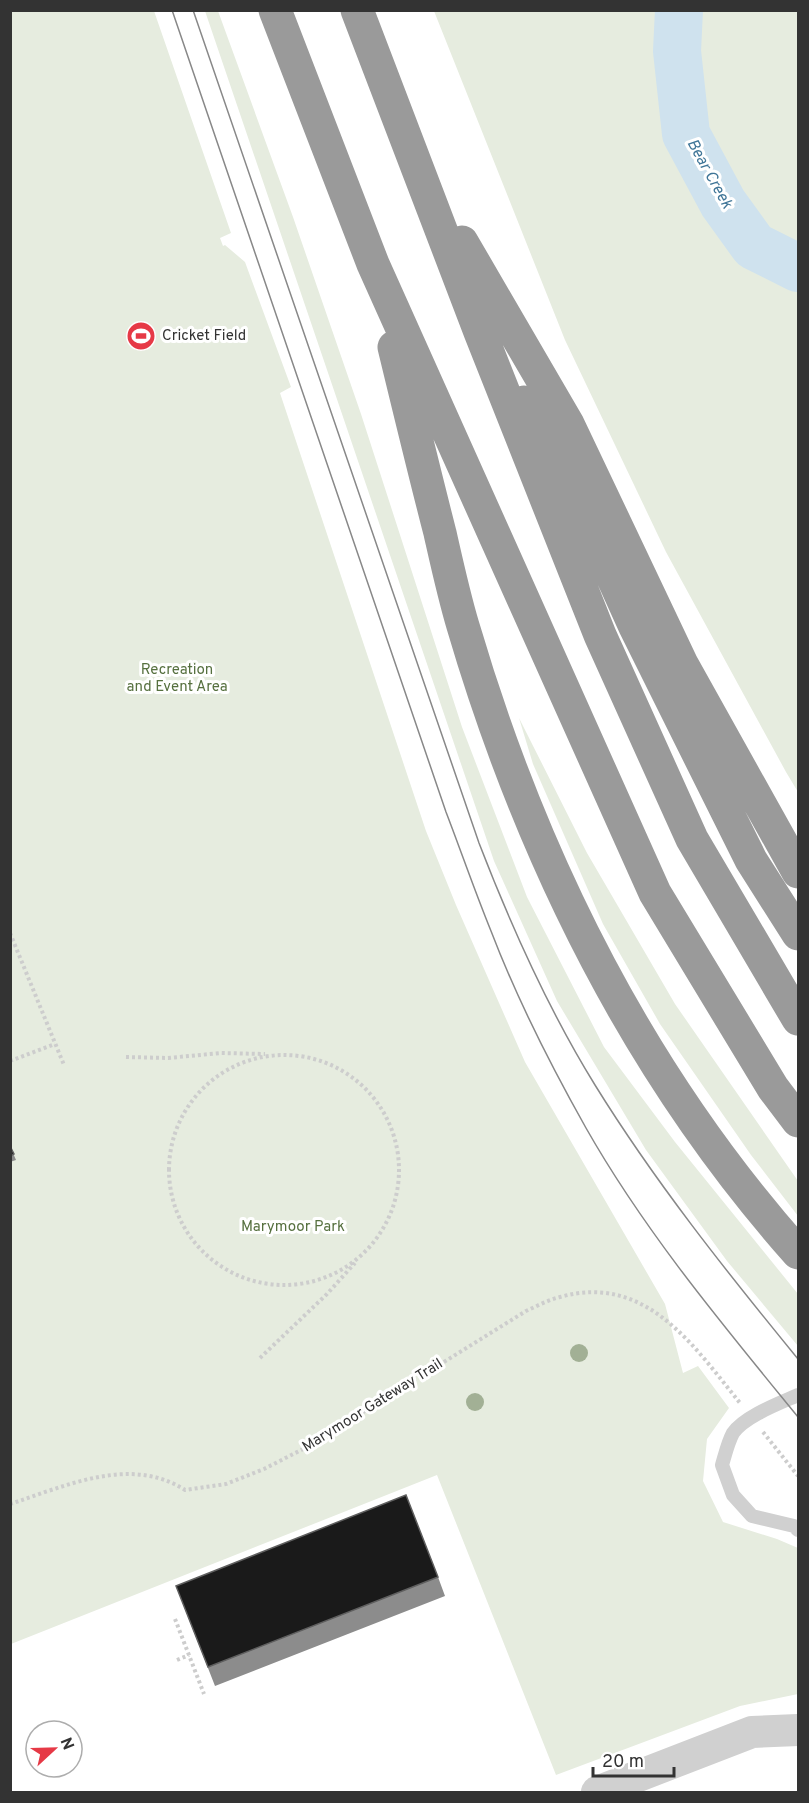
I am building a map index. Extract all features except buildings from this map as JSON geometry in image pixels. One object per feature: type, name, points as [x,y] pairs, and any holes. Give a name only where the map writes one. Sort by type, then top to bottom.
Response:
[{"type":"highway","points":[[275,10],[373,264],[655,893],[773,1088],[798,1121]]},
{"type":"highway","points":[[357,10],[480,332],[600,635],[692,839],[798,1019]]},
{"type":"highway","points":[[413,158],[568,424],[682,664],[798,872]]},
{"type":"highway","points":[[373,264],[462,625],[510,768],[537,836],[571,912],[641,1041],[741,1185],[798,1253]]},
{"type":"highway","points":[[480,332],[561,463],[635,627],[751,860],[798,934]]},
{"type":"street","points":[[597,1792],[752,1732],[798,1731]]},
{"type":"lane","points":[[798,1395],[772,1405],[734,1433],[722,1465],[733,1495],[752,1516],[794,1526],[798,1530]]},
{"type":"path","points":[[10,933],[64,1065]]},
{"type":"path","points":[[10,1061],[55,1044]]},
{"type":"path","points":[[126,1057],[168,1058],[256,1052],[306,1056],[330,1064],[352,1077],[378,1104],[390,1126],[398,1150],[398,1188],[392,1212],[386,1224],[372,1245],[327,1294],[260,1358]]},
{"type":"path","points":[[281,1054],[256,1058],[232,1066],[204,1086],[189,1104],[178,1124],[169,1157],[169,1180],[177,1214],[195,1243],[212,1260],[242,1277],[263,1283],[286,1285],[320,1280],[343,1269],[363,1254]]},
{"type":"path","name":"Marymoor Gateway Trail","points":[[10,1504],[97,1476],[111,1474],[148,1476],[171,1482],[184,1490],[226,1484],[264,1470],[307,1447],[526,1311],[560,1297],[594,1292],[623,1295],[647,1306],[680,1332],[708,1364]]},
{"type":"path","points":[[175,1619],[204,1694]]},
{"type":"path","points":[[177,1660],[189,1655]]},
{"type":"green space","name":"Marymoor Park","points":[[11,11],[154,11],[231,233],[220,238],[223,246],[225,245],[245,262],[291,387],[280,393],[426,831],[456,905],[525,1062],[665,1304],[683,1373],[698,1366],[729,1408],[707,1439],[703,1481],[723,1522],[798,1548],[798,1694],[740,1706],[556,1775],[437,1475],[11,1644]]},
{"type":"green space","points":[[205,11],[218,11],[293,217],[361,414],[462,727],[527,897],[604,1047],[675,1142],[798,1294],[798,1346],[727,1261],[646,1150],[557,1001],[494,861]]},
{"type":"green space","points":[[434,11],[798,11],[798,792],[666,552],[565,340]]},
{"type":"green space","points":[[519,718],[587,853],[675,1004],[798,1181],[798,1216],[751,1155],[660,1024],[603,924],[533,764]]},
{"type":"waterway","name":"Bear Creek","points":[[679,10],[677,51],[686,134],[723,203],[754,246],[798,268]]},
{"type":"tram line","points":[[172,10],[446,812],[512,981],[535,1031],[586,1128],[633,1204],[686,1277],[798,1417]]},
{"type":"tram line","points":[[193,10],[479,843],[517,936],[562,1027],[618,1121],[692,1225],[798,1359]]},
{"type":"place","name":"Cricket Field","points":[[141,336]]},
{"type":"park label","name":"Recreation and Event Area","points":[[177,678]]}]
